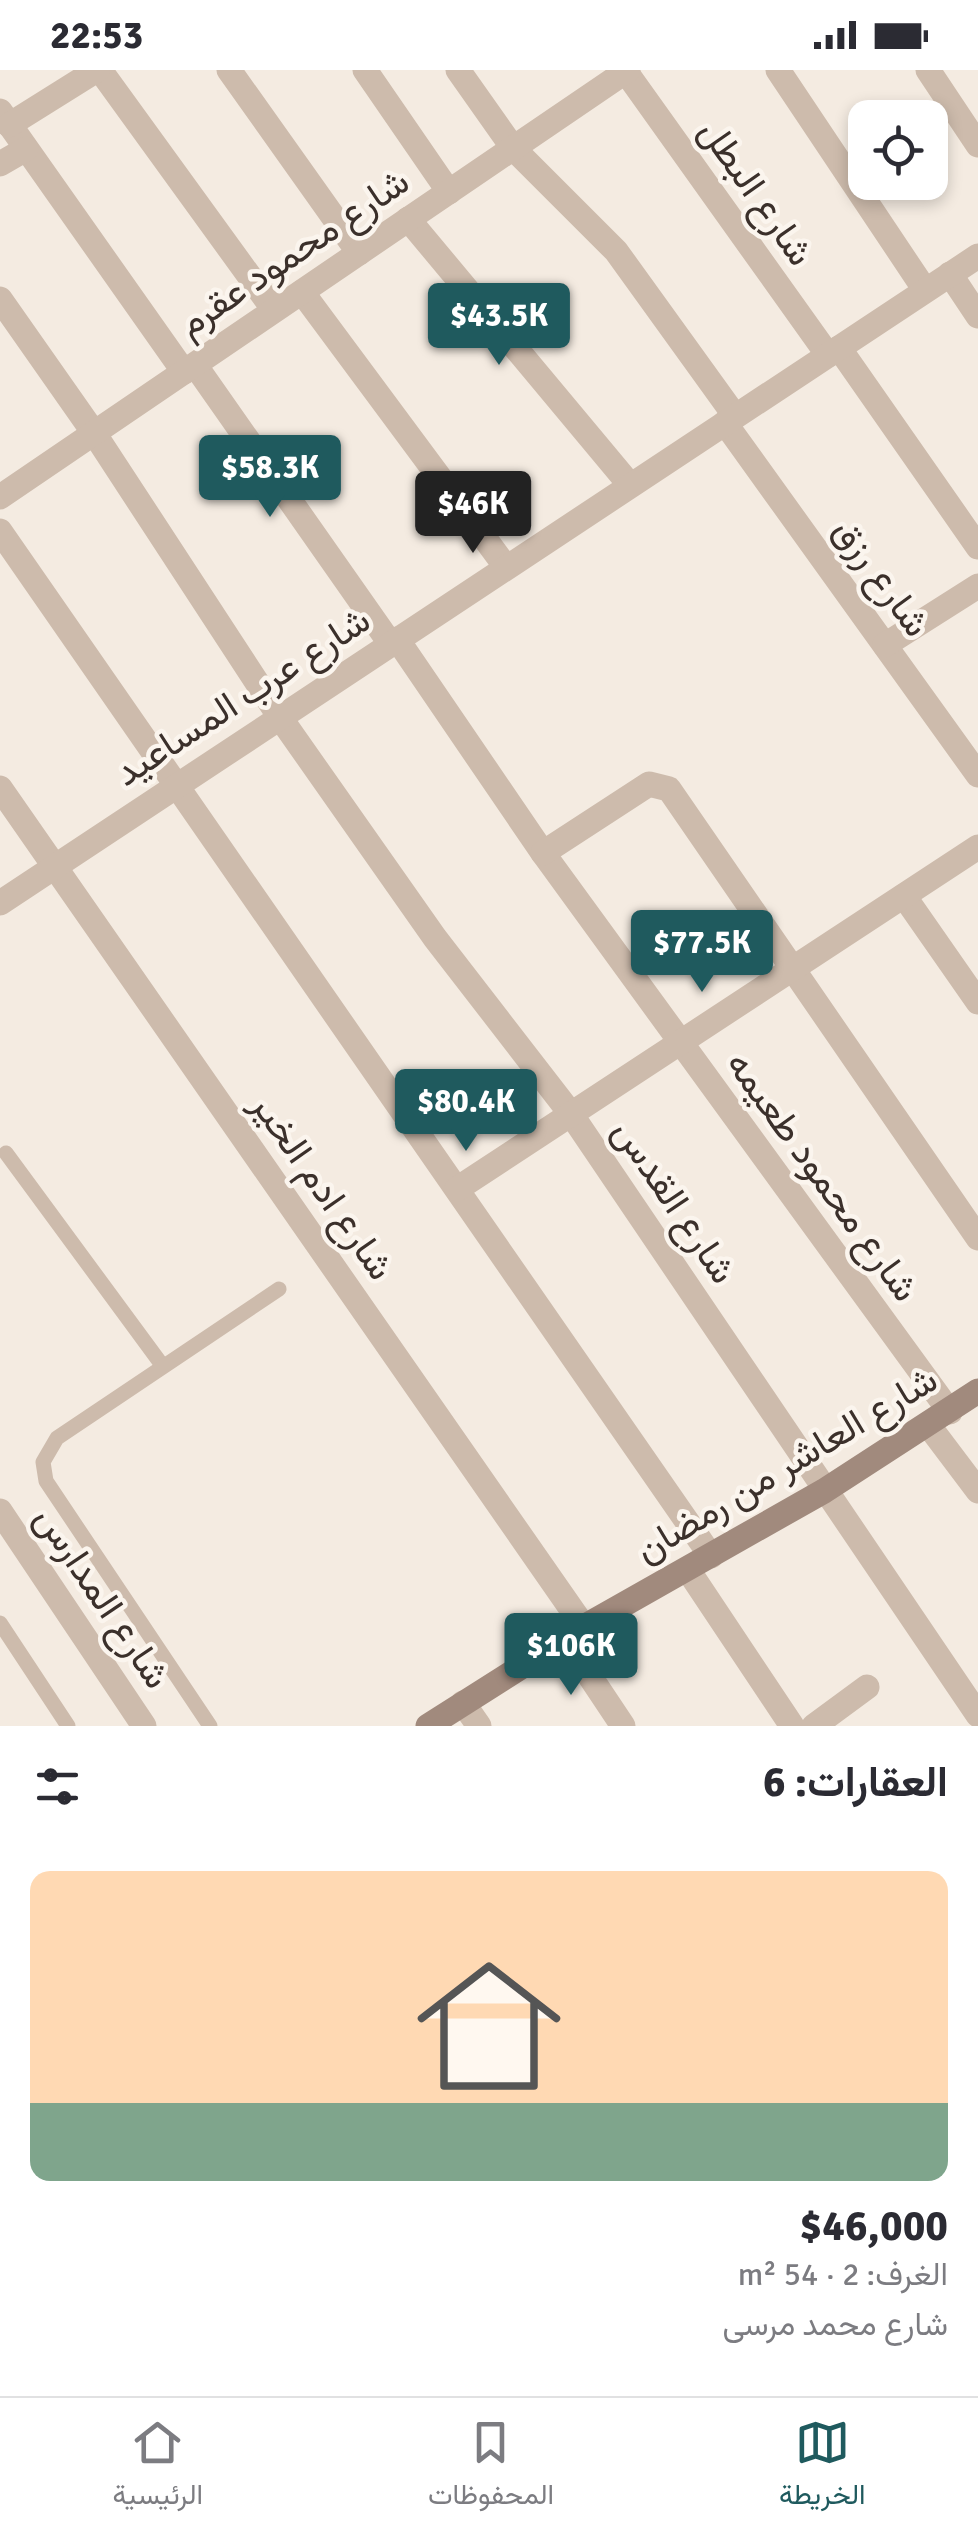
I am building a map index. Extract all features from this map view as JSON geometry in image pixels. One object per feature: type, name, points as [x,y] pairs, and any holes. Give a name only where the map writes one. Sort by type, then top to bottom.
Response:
[{"type":"street","points":[[5,118],[98,70],[274,310]]},
{"type":"street","points":[[228,70],[359,253]]},
{"type":"street","points":[[365,70],[449,192]]},
{"type":"street","name":"شارع رزق","points":[[458,70],[514,148],[616,251],[978,775]]},
{"type":"street","points":[[778,70],[925,290]]},
{"type":"street","points":[[928,70],[978,145]]},
{"type":"street","name":"شارع محمود عقرم","points":[[0,496],[514,148],[597,79],[627,71]]},
{"type":"street","name":"شارع البطل","points":[[627,71],[978,547]]},
{"type":"street","name":"شارع محمود طعيمه","points":[[5,118],[393,641],[680,1042],[939,1419],[978,1492]]},
{"type":"street","points":[[0,164],[26,148]]},
{"type":"street","points":[[408,219],[630,485]]},
{"type":"street","name":"شارع عرب المساعيد","points":[[0,903],[978,256]]},
{"type":"street","points":[[950,274],[978,316]]},
{"type":"street","points":[[302,292],[506,566]]},
{"type":"street","name":"شارع القدس","points":[[0,300],[94,433],[279,716],[435,938],[572,1114],[978,1715]]},
{"type":"street","points":[[0,530],[711,1556]]},
{"type":"street","points":[[885,645],[978,586]]},
{"type":"street","points":[[543,853],[649,784],[663,784],[978,1238]]},
{"type":"street","name":"شارع ادم الخير","points":[[0,788],[575,1633],[623,1726]]},
{"type":"street","points":[[457,1189],[978,847]]},
{"type":"street","points":[[904,896],[978,1002]]},
{"type":"street","name":"شارع العاشر من رمضان","points":[[428,1726],[575,1633],[824,1492],[978,1391]]},
{"type":"street","name":"شارع المدارس","points":[[0,1511],[144,1726]]},
{"type":"street","points":[[688,1570],[792,1726]]},
{"type":"street","points":[[814,1726],[867,1688]]},
{"type":"street","points":[[464,1703],[479,1726]]},
{"type":"lane","points":[[6,1153],[162,1365]]},
{"type":"lane","points":[[210,1726],[43,1472],[46,1453],[58,1438],[162,1365],[280,1289]]},
{"type":"lane","points":[[0,1623],[68,1726]]}]
